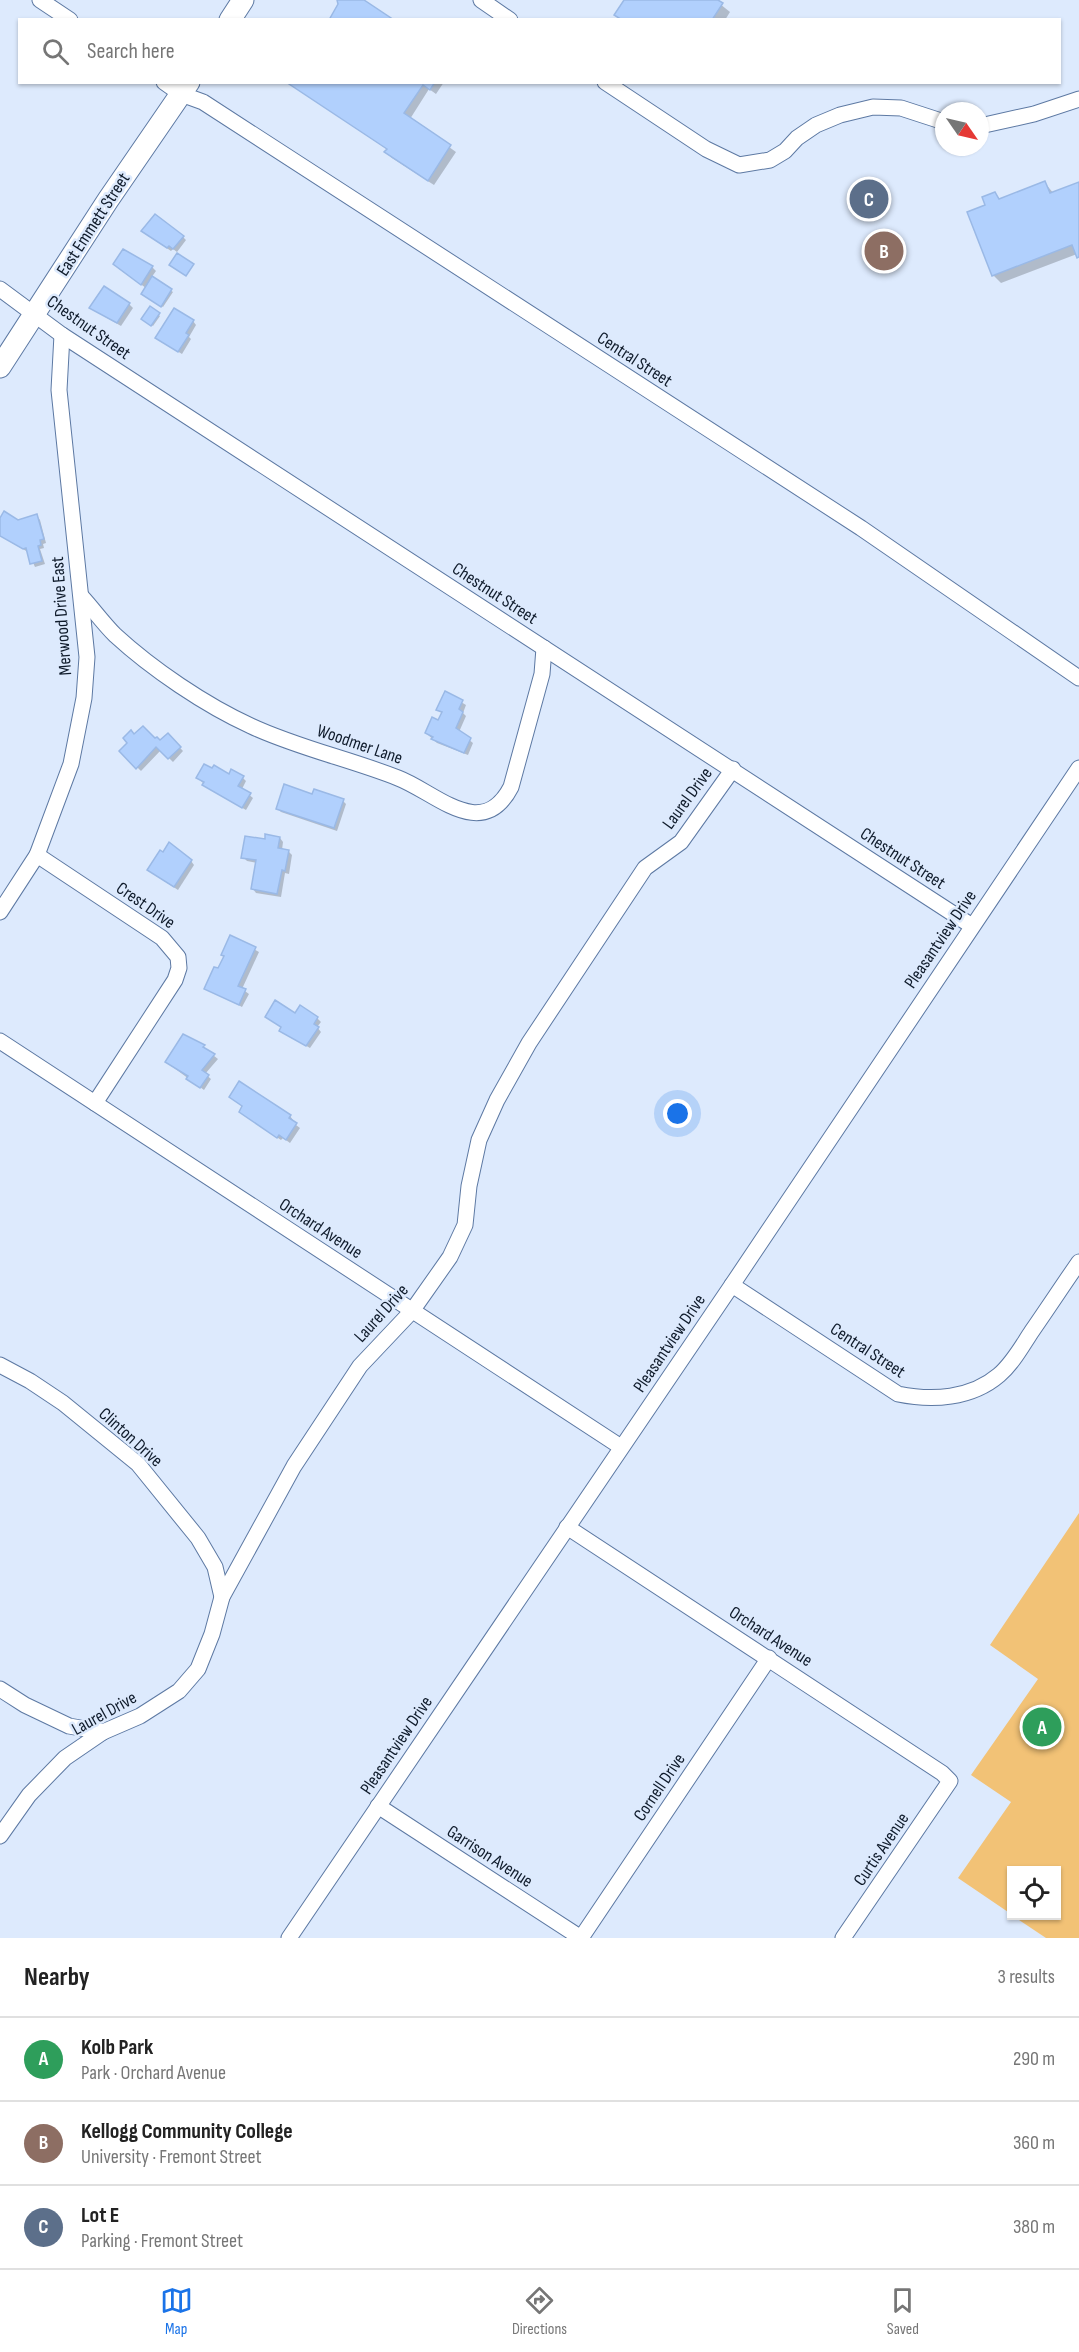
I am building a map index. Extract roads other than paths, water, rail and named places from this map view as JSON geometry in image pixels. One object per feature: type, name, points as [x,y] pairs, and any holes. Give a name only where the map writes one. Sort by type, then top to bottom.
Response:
[{"type":"street","points":[[40,0],[67,18]]},
{"type":"street","points":[[231,18],[243,0]]},
{"type":"street","points":[[481,0],[507,18]]},
{"type":"street","points":[[608,84],[706,149],[739,165],[770,160],[785,151],[797,138],[816,125],[840,115],[873,107],[901,108],[935,119]]},
{"type":"street","name":"East Emmett Street","points":[[0,367],[108,200],[178,86]]},
{"type":"street","name":"Central Street","points":[[178,86],[831,509],[1079,678]]},
{"type":"street","points":[[989,124],[1034,114],[1079,99]]},
{"type":"street","name":"Chestnut Street","points":[[0,289],[62,335],[972,926]]},
{"type":"street","name":"Merwood Drive East","points":[[0,912],[37,855],[71,764],[84,698],[87,657],[59,390],[62,335]]},
{"type":"street","name":"Woodmer Lane","points":[[82,597],[114,634],[173,679],[213,705],[251,726],[400,778],[447,805],[467,813],[480,812],[494,807],[504,800],[511,787],[542,674],[544,648]]},
{"type":"street","name":"Pleasantview Drive","points":[[289,1938],[1079,768]]},
{"type":"street","name":"Laurel Drive","points":[[0,1836],[29,1795],[65,1758],[104,1732],[140,1716],[178,1690],[198,1669],[212,1634],[222,1597],[300,1456],[360,1366],[412,1311],[450,1257],[465,1225],[469,1186],[479,1140],[497,1100],[529,1043],[645,868],[681,842],[733,769]]},
{"type":"street","name":"Crest Drive","points":[[37,855],[162,938],[178,957],[179,968],[167,995],[95,1103]]},
{"type":"street","name":"Orchard Avenue","points":[[0,1041],[621,1447]]},
{"type":"street","name":"Central Street","points":[[732,1285],[898,1394],[923,1399],[953,1396],[976,1388],[998,1376],[1014,1359],[1079,1262]]},
{"type":"street","name":"Clinton Drive","points":[[0,1365],[63,1403],[138,1464],[198,1538],[215,1567],[222,1597]]},
{"type":"street","name":"Orchard Avenue","points":[[567,1527],[769,1658],[942,1773],[950,1781]]},
{"type":"street","name":"Cornell Drive","points":[[581,1938],[769,1658]]},
{"type":"street","points":[[0,1689],[25,1705],[69,1726],[104,1732]]},
{"type":"street","name":"Curtis Avenue","points":[[843,1938],[950,1781]]},
{"type":"street","name":"Garrison Avenue","points":[[378,1806],[581,1938]]},
{"type":"place","name":"Lot E","points":[[869,199]]},
{"type":"place","name":"Kellogg Community College","points":[[884,251]]},
{"type":"place","name":"Kolb Park","points":[[1042,1727]]}]
